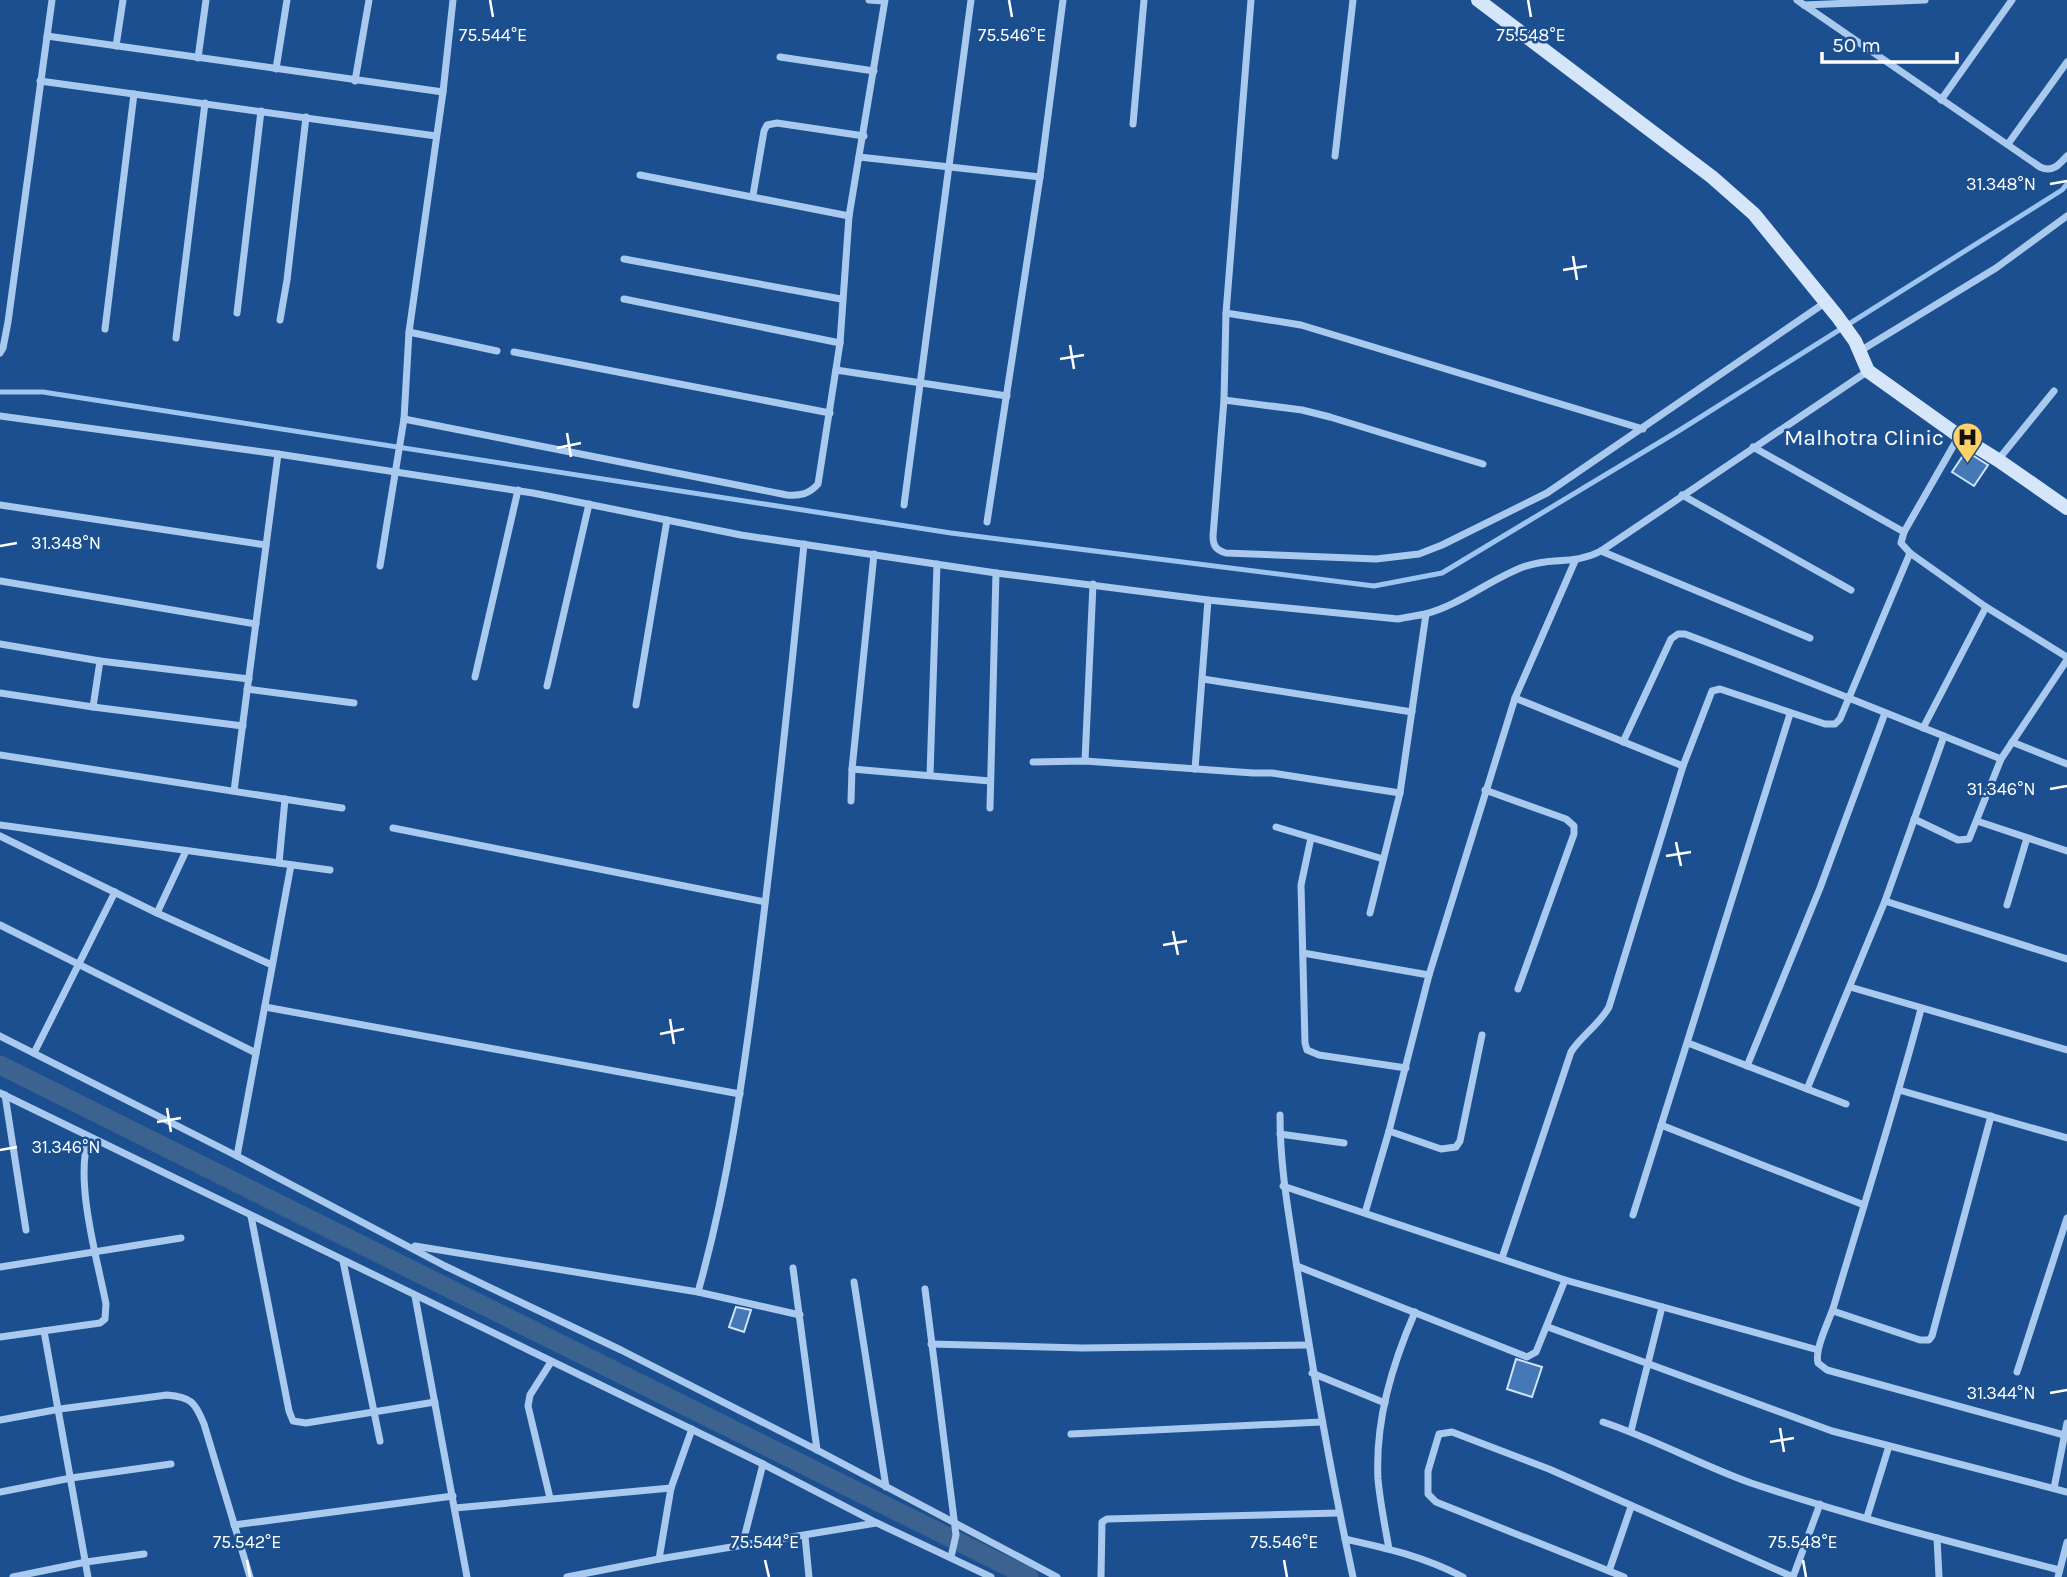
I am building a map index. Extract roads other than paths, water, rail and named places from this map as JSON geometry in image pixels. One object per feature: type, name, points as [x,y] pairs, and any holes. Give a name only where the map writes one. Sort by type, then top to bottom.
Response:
[{"type":"street","points":[[0,353],[3,348],[4,322],[52,0]]},
{"type":"street","points":[[116,46],[123,0]]},
{"type":"street","points":[[198,58],[206,0]]},
{"type":"street","points":[[276,68],[287,0]]},
{"type":"street","points":[[355,81],[369,0]]},
{"type":"street","points":[[380,566],[404,419],[409,332],[443,92],[453,0]]},
{"type":"street","points":[[404,419],[798,496],[811,492],[818,484],[830,413],[840,343],[841,299],[849,216],[885,1],[869,0]]},
{"type":"street","points":[[904,505],[971,0]]},
{"type":"street","points":[[987,522],[1040,177],[1063,0]]},
{"type":"street","points":[[1133,124],[1144,0]]},
{"type":"street","points":[[1251,0],[1226,313],[1224,400],[1213,542],[1218,551],[1226,554],[1376,559],[1419,554],[1547,493],[1826,302]]},
{"type":"street","points":[[1335,156],[1353,0]]},
{"type":"street","points":[[1478,0],[1712,177],[1754,214],[1837,316],[1857,346],[1868,371],[2067,508]]},
{"type":"street","points":[[1800,2],[1923,0]]},
{"type":"street","points":[[1941,100],[2012,0]]},
{"type":"street","points":[[1800,2],[2045,170],[2056,167],[2067,156]]},
{"type":"street","points":[[47,36],[443,92]]},
{"type":"street","points":[[780,57],[874,71]]},
{"type":"street","points":[[2008,144],[2067,62]]},
{"type":"street","points":[[40,81],[436,135]]},
{"type":"street","points":[[105,329],[134,93]]},
{"type":"street","points":[[176,338],[205,103]]},
{"type":"street","points":[[237,313],[261,111]]},
{"type":"street","points":[[280,320],[306,117]]},
{"type":"street","points":[[752,195],[767,125],[777,124],[864,136]]},
{"type":"street","points":[[859,157],[1040,177]]},
{"type":"street","points":[[640,175],[849,216]]},
{"type":"street","points":[[1857,346],[1996,268],[2067,216]]},
{"type":"street","points":[[624,259],[841,299]]},
{"type":"street","points":[[624,299],[840,343]]},
{"type":"street","points":[[1226,313],[1301,325],[1643,429]]},
{"type":"street","points":[[409,332],[496,351]]},
{"type":"street","points":[[514,352],[830,413]]},
{"type":"street","points":[[836,370],[919,385],[1007,396]]},
{"type":"street","points":[[0,416],[518,490],[741,535],[996,573],[1208,600],[1398,619],[1426,614],[1539,562],[1575,561],[1601,551],[1868,371]]},
{"type":"street","points":[[1998,460],[2053,391]]},
{"type":"street","points":[[1224,400],[1321,415],[1483,464]]},
{"type":"street","points":[[1914,819],[1958,840],[1969,839],[2001,759],[2067,659],[1910,554],[1902,543],[1904,532],[1959,436]]},
{"type":"street","points":[[1753,447],[1904,532]]},
{"type":"street","points":[[234,791],[278,454]]},
{"type":"street","points":[[475,677],[518,490]]},
{"type":"street","points":[[1682,495],[1851,590]]},
{"type":"street","points":[[547,686],[589,504]]},
{"type":"street","points":[[0,505],[266,545]]},
{"type":"street","points":[[636,705],[667,520]]},
{"type":"street","points":[[698,1292],[711,1246],[740,1094],[778,806],[804,544]]},
{"type":"street","points":[[1601,551],[1810,638]]},
{"type":"street","points":[[851,801],[874,554]]},
{"type":"street","points":[[1502,1258],[1572,1052],[1578,1041],[1603,1018],[1609,1007],[1683,766],[1709,698],[1715,689],[1830,725],[1840,719],[1910,554]]},
{"type":"street","points":[[1366,1213],[1429,975],[1485,790],[1515,698],[1575,561]]},
{"type":"street","points":[[930,775],[937,564]]},
{"type":"street","points":[[990,808],[996,573]]},
{"type":"street","points":[[0,582],[256,624]]},
{"type":"street","points":[[1085,761],[1093,584]]},
{"type":"street","points":[[1195,769],[1208,600]]},
{"type":"street","points":[[1923,729],[1986,607]]},
{"type":"street","points":[[1370,913],[1399,793],[1426,614]]},
{"type":"street","points":[[1623,742],[1671,639],[1678,634],[1685,634],[1849,696],[1923,729],[2001,759]]},
{"type":"street","points":[[0,644],[100,661],[249,679]]},
{"type":"street","points":[[93,707],[100,661]]},
{"type":"street","points":[[1203,679],[1412,712]]},
{"type":"street","points":[[247,690],[354,703]]},
{"type":"street","points":[[0,692],[243,726]]},
{"type":"street","points":[[1515,698],[1683,766]]},
{"type":"street","points":[[1747,1066],[1820,888],[1885,713]]},
{"type":"street","points":[[1633,1215],[1790,714]]},
{"type":"street","points":[[1807,1089],[1885,901],[1944,736]]},
{"type":"street","points":[[2012,742],[2067,764]]},
{"type":"street","points":[[0,755],[342,808]]},
{"type":"street","points":[[1033,762],[1085,761],[1272,773],[1399,793]]},
{"type":"street","points":[[852,769],[990,781]]},
{"type":"street","points":[[1485,790],[1566,819],[1574,826],[1574,834],[1518,989]]},
{"type":"street","points":[[279,863],[285,799]]},
{"type":"street","points":[[1977,821],[2067,851]]},
{"type":"street","points":[[0,825],[330,870]]},
{"type":"street","points":[[1276,827],[1383,859]]},
{"type":"street","points":[[393,828],[765,902]]},
{"type":"street","points":[[0,836],[157,913],[272,965]]},
{"type":"street","points":[[1311,838],[1301,885],[1307,1050],[1319,1055],[1406,1068]]},
{"type":"street","points":[[2007,905],[2027,838]]},
{"type":"street","points":[[157,913],[186,851]]},
{"type":"street","points":[[237,1156],[291,865]]},
{"type":"street","points":[[34,1053],[115,892]]},
{"type":"street","points":[[1885,901],[2067,959]]},
{"type":"street","points":[[0,925],[256,1053]]},
{"type":"street","points":[[1303,953],[1429,975]]},
{"type":"street","points":[[1850,987],[2067,1050]]},
{"type":"street","points":[[265,1007],[740,1094]]},
{"type":"street","points":[[1921,1009],[1833,1311],[1818,1350],[1818,1363],[1827,1370],[2064,1435]]},
{"type":"street","points":[[1389,1131],[1441,1149],[1456,1147],[1460,1141],[1482,1035]]},
{"type":"street","points":[[0,1036],[407,1245],[817,1450],[1057,1577]]},
{"type":"street","points":[[1688,1043],[1846,1104]]},
{"type":"street","points":[[1899,1090],[2067,1138]]},
{"type":"street","points":[[2,1094],[991,1577]]},
{"type":"street","points":[[2,1094],[26,1230]]},
{"type":"street","points":[[1280,1115],[1283,1186],[1312,1373],[1353,1577]]},
{"type":"street","points":[[1833,1311],[1920,1340],[1929,1340],[1991,1116]]},
{"type":"street","points":[[1661,1125],[1864,1205]]},
{"type":"street","points":[[1280,1133],[1344,1143]]},
{"type":"street","points":[[0,1337],[100,1323],[104,1319],[106,1304],[83,1174],[89,1137]]},
{"type":"street","points":[[1283,1186],[1565,1280],[1818,1350]]},
{"type":"street","points":[[251,1216],[290,1418],[298,1423],[306,1423],[435,1402]]},
{"type":"street","points":[[2017,1372],[2067,1218]]},
{"type":"street","points":[[0,1267],[181,1238]]},
{"type":"street","points":[[407,1245],[698,1292],[800,1315]]},
{"type":"street","points":[[343,1261],[380,1441]]},
{"type":"street","points":[[1297,1266],[1527,1357],[1536,1352],[1565,1280]]},
{"type":"street","points":[[793,1268],[817,1450]]},
{"type":"street","points":[[853,1282],[886,1487]]},
{"type":"street","points":[[925,1289],[956,1535],[951,1557]]},
{"type":"street","points":[[415,1296],[467,1577]]},
{"type":"street","points":[[1631,1431],[1662,1307]]},
{"type":"street","points":[[1389,1549],[1378,1478],[1379,1447],[1385,1403],[1395,1361],[1415,1312]]},
{"type":"street","points":[[1548,1327],[1650,1363],[1787,1417],[2067,1492]]},
{"type":"street","points":[[44,1331],[88,1577]]},
{"type":"street","points":[[931,1344],[1082,1348],[1308,1345]]},
{"type":"street","points":[[550,1498],[528,1406],[530,1395],[551,1362]]},
{"type":"street","points":[[1312,1373],[1385,1403]]},
{"type":"street","points":[[0,1420],[167,1395],[184,1396],[198,1409],[204,1424],[250,1577]]},
{"type":"street","points":[[1071,1434],[1321,1422]]},
{"type":"street","points":[[1603,1422],[1631,1431],[1729,1474],[1820,1504],[2059,1573],[2067,1542]]},
{"type":"street","points":[[2054,1488],[2067,1423]]},
{"type":"street","points":[[659,1559],[671,1488],[692,1429]]},
{"type":"street","points":[[1624,1577],[1436,1502],[1428,1494],[1427,1483],[1437,1439],[1442,1432],[1452,1432],[1549,1469],[1793,1577],[1820,1504]]},
{"type":"street","points":[[1867,1517],[1889,1446]]},
{"type":"street","points":[[0,1493],[71,1478],[171,1464]]},
{"type":"street","points":[[742,1546],[762,1464]]},
{"type":"street","points":[[455,1508],[671,1488]]},
{"type":"street","points":[[234,1525],[453,1496]]},
{"type":"street","points":[[1609,1571],[1631,1507]]},
{"type":"street","points":[[1101,1577],[1102,1522],[1107,1518],[1338,1513]]},
{"type":"street","points":[[567,1577],[877,1523]]},
{"type":"street","points":[[805,1536],[809,1577]]},
{"type":"street","points":[[1937,1538],[1939,1577]]},
{"type":"street","points":[[1345,1539],[1428,1559],[1463,1577]]},
{"type":"street","points":[[13,1577],[86,1562],[144,1554]]},
{"type":"street","points":[[975,1569],[980,1577]]},
{"type":"waterway","points":[[0,392],[43,392],[951,533],[1374,586],[1442,573],[1680,430],[2062,190],[2067,184]]},
{"type":"waterway","points":[[0,1065],[1029,1577]]},
{"type":"place","name":"Malhotra Clinic","points":[[1967,464]]}]
